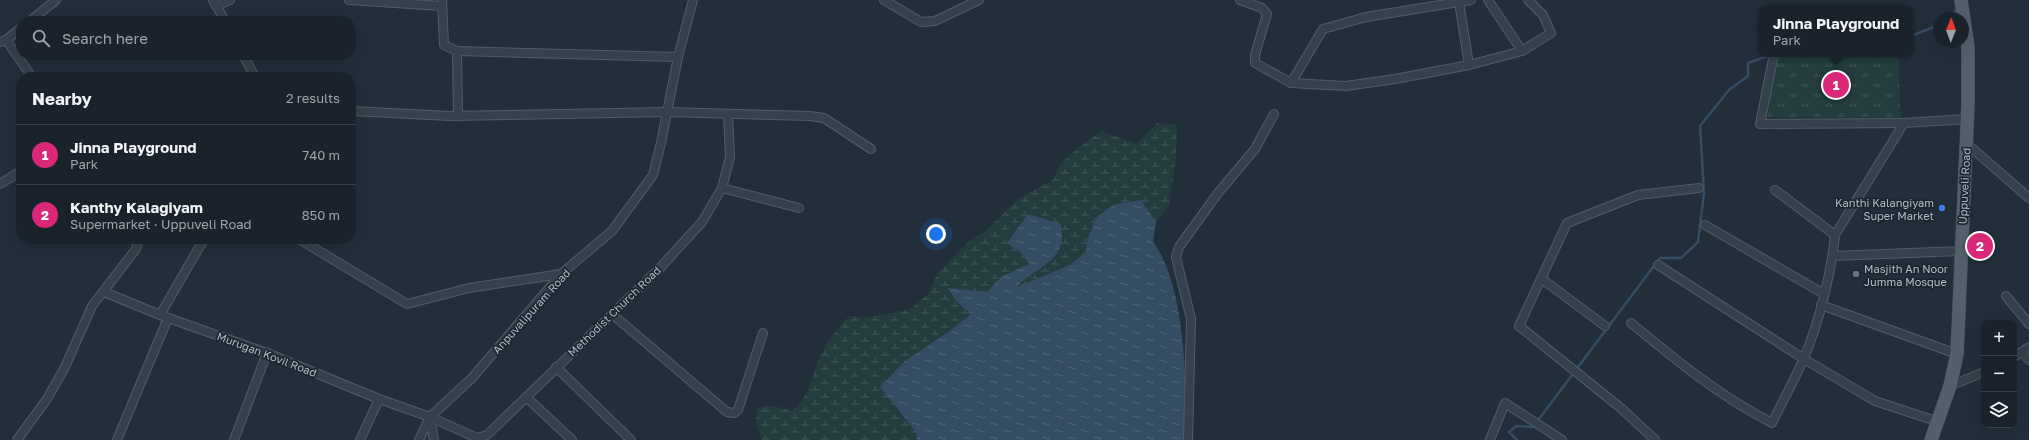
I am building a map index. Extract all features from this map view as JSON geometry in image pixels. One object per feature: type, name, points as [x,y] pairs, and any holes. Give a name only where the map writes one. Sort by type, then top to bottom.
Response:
[{"type":"main road","name":"Uppuveli Road","points":[[1931,440],[1939,422],[1950,386],[1957,354],[1960,251],[1968,119],[1968,47],[1961,0]]},
{"type":"street","points":[[36,16],[56,0]]},
{"type":"street","points":[[222,16],[214,3],[230,0]]},
{"type":"street","points":[[349,0],[442,3],[444,45],[456,51],[678,57]]},
{"type":"street","name":"Anpuvalipuram Road","points":[[430,417],[472,378],[561,274],[612,231],[653,175],[678,57],[693,0]]},
{"type":"street","points":[[884,0],[921,22],[935,21],[979,0]]},
{"type":"street","points":[[1240,0],[1262,8],[1267,14],[1255,55],[1255,63],[1291,84],[1346,86],[1395,79],[1469,65],[1522,51],[1551,33],[1543,15],[1528,0]]},
{"type":"street","points":[[1291,84],[1323,29],[1366,17],[1471,0]]},
{"type":"street","points":[[1488,0],[1522,51]]},
{"type":"street","points":[[1459,2],[1469,65]]},
{"type":"street","points":[[16,32],[3,41],[16,57]]},
{"type":"street","points":[[456,51],[458,116]]},
{"type":"street","points":[[1773,57],[1760,124],[1904,123],[1968,119]]},
{"type":"street","points":[[18,60],[28,72]]},
{"type":"street","points":[[246,60],[252,72]]},
{"type":"street","points":[[356,111],[458,116],[667,112],[810,116],[824,118],[871,149]]},
{"type":"street","name":"Methodist Church Road","points":[[430,417],[477,438],[489,438],[526,397],[556,367],[658,270],[702,222],[722,188],[730,156],[728,114]]},
{"type":"street","points":[[1188,440],[1191,318],[1176,257],[1179,247],[1218,193],[1255,149],[1274,114]]},
{"type":"street","points":[[1631,323],[1741,408],[1772,423],[1804,359],[1824,294],[1833,256],[1835,235],[1904,123]]},
{"type":"street","points":[[1966,143],[2029,198]]},
{"type":"street","points":[[0,184],[16,174]]},
{"type":"street","points":[[722,188],[799,208]]},
{"type":"street","points":[[1655,440],[1576,371],[1519,326],[1567,223],[1638,195],[1699,188]]},
{"type":"street","points":[[1775,190],[1835,235]]},
{"type":"street","points":[[1705,225],[1824,294]]},
{"type":"street","points":[[17,440],[47,399],[66,367],[92,306],[136,249],[138,244]]},
{"type":"street","points":[[160,315],[201,244]]},
{"type":"street","points":[[307,244],[407,304],[469,288],[561,274]]},
{"type":"street","points":[[1833,256],[1960,251]]},
{"type":"street","points":[[1658,265],[1804,359],[1875,402],[1939,422]]},
{"type":"street","points":[[1542,279],[1605,326]]},
{"type":"street","name":"Murugan Kovil Road","points":[[104,292],[168,318],[267,353],[379,399],[430,417]]},
{"type":"street","points":[[2006,296],[2029,324]]},
{"type":"street","points":[[1821,305],[1957,354]]},
{"type":"street","points":[[612,314],[727,412],[734,413],[738,410],[763,333]]},
{"type":"street","points":[[117,440],[168,318]]},
{"type":"street","points":[[2016,356],[2029,346]]},
{"type":"street","points":[[2022,352],[2029,360]]},
{"type":"street","points":[[234,440],[267,353]]},
{"type":"street","points":[[556,367],[631,440]]},
{"type":"street","points":[[1950,386],[1981,373]]},
{"type":"street","points":[[526,397],[572,440]]},
{"type":"street","points":[[360,440],[379,399]]},
{"type":"street","points":[[1490,440],[1505,403],[1537,422],[1562,440]]},
{"type":"street","points":[[419,440],[430,417]]},
{"type":"street","points":[[430,417],[434,440]]},
{"type":"green space","points":[[1778,57],[1898,57],[1901,118],[1767,117]]},
{"type":"green space","points":[[1157,123],[1177,125],[1176,157],[1169,206],[1156,222],[1141,200],[1087,240],[1086,251],[1072,264],[1015,288],[1030,274],[1049,263],[1007,243],[1020,252],[1030,264],[1001,277],[987,292],[956,301],[971,314],[947,333],[893,404],[917,432],[917,440],[762,440],[756,424],[757,409],[770,406],[792,411],[798,406],[806,394],[819,359],[828,341],[849,316],[871,317],[911,309],[929,293],[937,274],[968,242],[985,232],[1018,199],[1054,179],[1061,163],[1077,149],[1101,131],[1137,144]]},
{"type":"water","points":[[1141,200],[1156,222],[1153,242],[1164,261],[1172,284],[1178,309],[1184,365],[1186,418],[1185,440],[917,440],[916,432],[880,387],[905,361],[947,333],[971,314],[956,301],[948,288],[987,292],[1001,277],[1029,264],[1020,252],[1007,243],[1028,214],[1061,224],[1062,242],[1054,258],[1022,281],[1017,287],[1072,264],[1086,251],[1087,240],[1096,218],[1113,205]]},
{"type":"waterway","points":[[1955,12],[1957,8]]},
{"type":"waterway","points":[[1914,35],[1933,27]]},
{"type":"waterway","points":[[1517,440],[1509,432],[1516,426],[1533,427],[1660,258],[1681,258],[1698,242],[1704,193],[1700,126],[1729,90],[1748,76],[1748,63],[1765,57]]},
{"type":"place","name":"Jinna Playground","points":[[1836,85]]},
{"type":"place","name":"Kanthi Kalangiyam Super Market","points":[[1942,208]]},
{"type":"place","name":"Kanthy Kalagiyam","points":[[1980,246]]},
{"type":"place","name":"Masjith An Noor Jumma Mosque","points":[[1856,274]]}]
